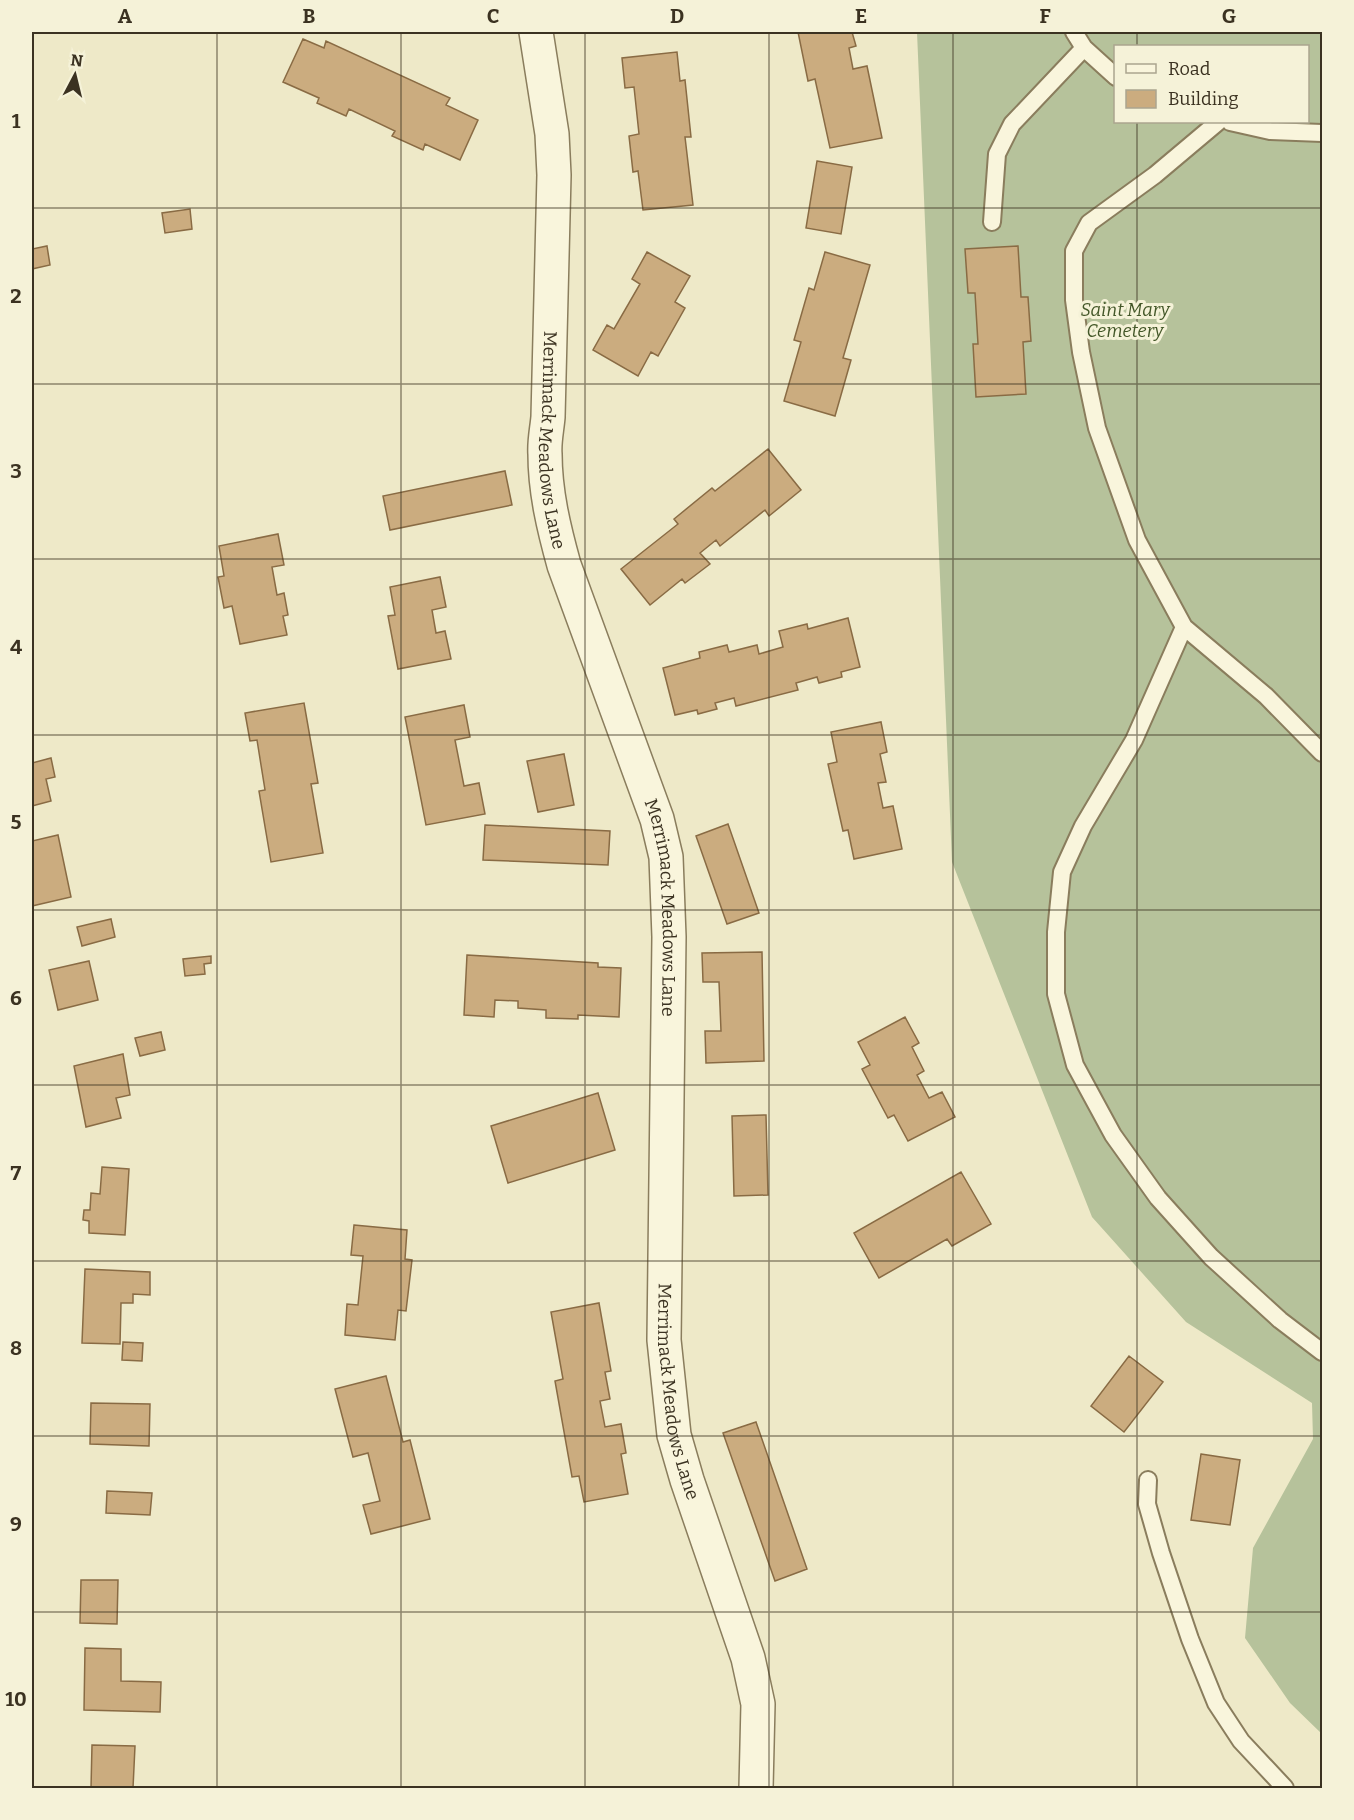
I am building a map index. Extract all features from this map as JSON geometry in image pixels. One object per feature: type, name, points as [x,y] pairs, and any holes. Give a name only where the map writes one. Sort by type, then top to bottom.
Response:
[{"type":"street","name":"Merrimack Meadows Lane","points":[[536,32],[552,135],[554,175],[548,417],[544,453],[548,496],[564,566],[657,819],[666,857],[669,938],[664,1340],[668,1390],[674,1436],[687,1480],[748,1658],[758,1704],[756,1788]]},
{"type":"lane","points":[[1074,32],[1084,48],[1114,75]]},
{"type":"lane","points":[[992,222],[997,154],[1012,124],[1084,48]]},
{"type":"lane","points":[[1217,123],[1155,175],[1089,223],[1074,251],[1074,300],[1078,331],[1097,428],[1137,540],[1184,627],[1266,696],[1323,753]]},
{"type":"lane","points":[[1234,123],[1270,131],[1323,133]]},
{"type":"lane","points":[[1184,627],[1134,740],[1083,826],[1062,872],[1056,932],[1056,994],[1076,1065],[1113,1135],[1158,1198],[1211,1257],[1280,1320],[1323,1352]]},
{"type":"lane","points":[[1148,1480],[1147,1504],[1158,1544],[1190,1639],[1216,1702],[1241,1741],[1285,1788]]},
{"type":"green space","name":"Saint Mary Cemetery","points":[[917,32],[1322,32],[1322,1734],[1290,1703],[1245,1638],[1253,1548],[1313,1439],[1312,1403],[1186,1322],[1092,1217],[952,862]]},
{"type":"building","points":[[798,32],[852,32],[856,46],[849,48],[853,69],[867,66],[882,138],[830,148],[815,79],[808,81]]},
{"type":"building","points":[[303,39],[324,48],[326,41],[450,98],[446,105],[478,120],[460,160],[425,144],[423,150],[392,136],[395,131],[349,109],[346,116],[317,103],[319,98],[283,82]]},
{"type":"building","points":[[677,52],[680,81],[685,80],[691,137],[685,137],[693,205],[643,210],[638,171],[633,172],[629,136],[639,134],[634,87],[625,88],[622,58]]},
{"type":"building","points":[[817,161],[852,167],[841,234],[806,228]]},
{"type":"building","points":[[190,209],[192,229],[165,233],[162,213]]},
{"type":"building","points":[[47,246],[50,265],[32,269],[32,249]]},
{"type":"building","points":[[1018,246],[1021,297],[1028,297],[1031,341],[1023,342],[1026,394],[976,397],[973,344],[978,344],[975,293],[968,293],[965,249]]},
{"type":"building","points":[[647,252],[690,276],[675,302],[685,308],[658,356],[651,352],[638,376],[593,350],[607,325],[614,329],[640,284],[632,279]]},
{"type":"building","points":[[825,252],[870,265],[843,358],[851,360],[835,416],[784,401],[801,342],[794,340],[809,288],[814,290]]},
{"type":"building","points":[[768,449],[801,490],[769,516],[765,510],[720,546],[716,540],[700,553],[710,564],[685,583],[682,579],[650,605],[621,569],[678,524],[674,519],[712,488],[715,491]]},
{"type":"building","points":[[505,471],[512,505],[390,530],[383,496]]},
{"type":"building","points":[[278,534],[284,565],[272,567],[277,595],[284,593],[288,615],[283,616],[287,635],[240,644],[232,606],[224,608],[218,577],[224,576],[219,546]]},
{"type":"building","points":[[440,577],[446,607],[432,610],[436,633],[445,631],[451,659],[398,669],[388,616],[395,615],[390,587]]},
{"type":"building","points":[[848,618],[860,667],[841,672],[842,677],[819,683],[817,677],[796,683],[798,690],[736,706],[734,698],[715,703],[717,709],[698,714],[697,710],[675,715],[663,668],[700,658],[699,652],[727,645],[729,652],[757,645],[759,654],[783,647],[779,631],[807,624],[808,629]]},
{"type":"building","points":[[304,703],[318,783],[311,784],[323,853],[271,862],[259,791],[265,790],[257,740],[250,741],[245,713]]},
{"type":"building","points":[[464,705],[470,737],[455,740],[464,786],[479,783],[485,814],[426,825],[405,717]]},
{"type":"building","points":[[881,722],[887,752],[880,754],[886,782],[878,783],[883,808],[893,806],[902,849],[854,859],[848,830],[843,831],[828,764],[837,762],[831,732]]},
{"type":"building","points":[[564,754],[574,805],[538,812],[527,761]]},
{"type":"building","points":[[51,758],[55,777],[46,779],[51,801],[32,806],[32,763]]},
{"type":"building","points":[[728,824],[759,913],[727,924],[696,836]]},
{"type":"building","points":[[485,825],[610,831],[608,865],[483,860]]},
{"type":"building","points":[[58,835],[71,897],[32,906],[32,841]]},
{"type":"building","points":[[111,919],[115,937],[82,946],[77,927]]},
{"type":"building","points":[[762,952],[764,1061],[706,1063],[705,1031],[721,1031],[719,982],[703,982],[702,953]]},
{"type":"building","points":[[467,955],[598,963],[598,967],[621,968],[619,1017],[578,1015],[578,1019],[546,1018],[546,1010],[518,1008],[518,1001],[495,1000],[494,1017],[464,1015]]},
{"type":"building","points":[[211,956],[211,963],[204,964],[205,974],[185,976],[183,959]]},
{"type":"building","points":[[89,961],[98,1000],[58,1010],[49,970]]},
{"type":"building","points":[[905,1017],[919,1043],[912,1047],[924,1071],[917,1075],[929,1098],[942,1092],[955,1117],[908,1141],[894,1115],[888,1118],[862,1069],[870,1065],[858,1042]]},
{"type":"building","points":[[161,1032],[165,1050],[140,1056],[135,1038]]},
{"type":"building","points":[[123,1054],[130,1095],[116,1098],[121,1118],[86,1127],[74,1066]]},
{"type":"building","points":[[598,1093],[615,1150],[508,1183],[491,1126]]},
{"type":"building","points":[[766,1115],[768,1195],[734,1196],[732,1116]]},
{"type":"building","points":[[102,1167],[129,1169],[125,1235],[89,1233],[89,1221],[83,1220],[84,1210],[90,1210],[91,1193],[100,1194]]},
{"type":"building","points":[[961,1172],[991,1224],[952,1246],[947,1239],[879,1278],[854,1233]]},
{"type":"building","points":[[354,1225],[407,1230],[405,1259],[412,1260],[406,1311],[398,1310],[395,1340],[345,1335],[347,1304],[358,1305],[363,1256],[351,1255]]},
{"type":"building","points":[[85,1269],[150,1272],[150,1295],[133,1294],[133,1303],[121,1303],[120,1344],[82,1343]]},
{"type":"building","points":[[599,1303],[611,1371],[605,1372],[610,1399],[600,1401],[605,1427],[621,1424],[626,1453],[621,1454],[628,1494],[584,1502],[579,1476],[572,1477],[555,1381],[563,1379],[551,1312]]},
{"type":"building","points":[[123,1342],[143,1343],[142,1361],[122,1360]]},
{"type":"building","points":[[1129,1356],[1163,1382],[1124,1432],[1091,1406]]},
{"type":"building","points":[[386,1376],[403,1442],[410,1440],[430,1519],[371,1534],[363,1505],[380,1501],[368,1453],[353,1457],[335,1389]]},
{"type":"building","points":[[91,1403],[150,1404],[149,1446],[90,1444]]},
{"type":"building","points":[[756,1422],[807,1569],[775,1581],[723,1433]]},
{"type":"building","points":[[1201,1454],[1240,1460],[1230,1525],[1191,1520]]},
{"type":"building","points":[[107,1491],[152,1493],[150,1515],[106,1513]]},
{"type":"building","points":[[81,1580],[118,1580],[117,1624],[80,1623]]},
{"type":"building","points":[[85,1648],[121,1649],[121,1681],[161,1682],[160,1712],[84,1710]]},
{"type":"building","points":[[92,1745],[135,1746],[133,1788],[91,1788]]}]
